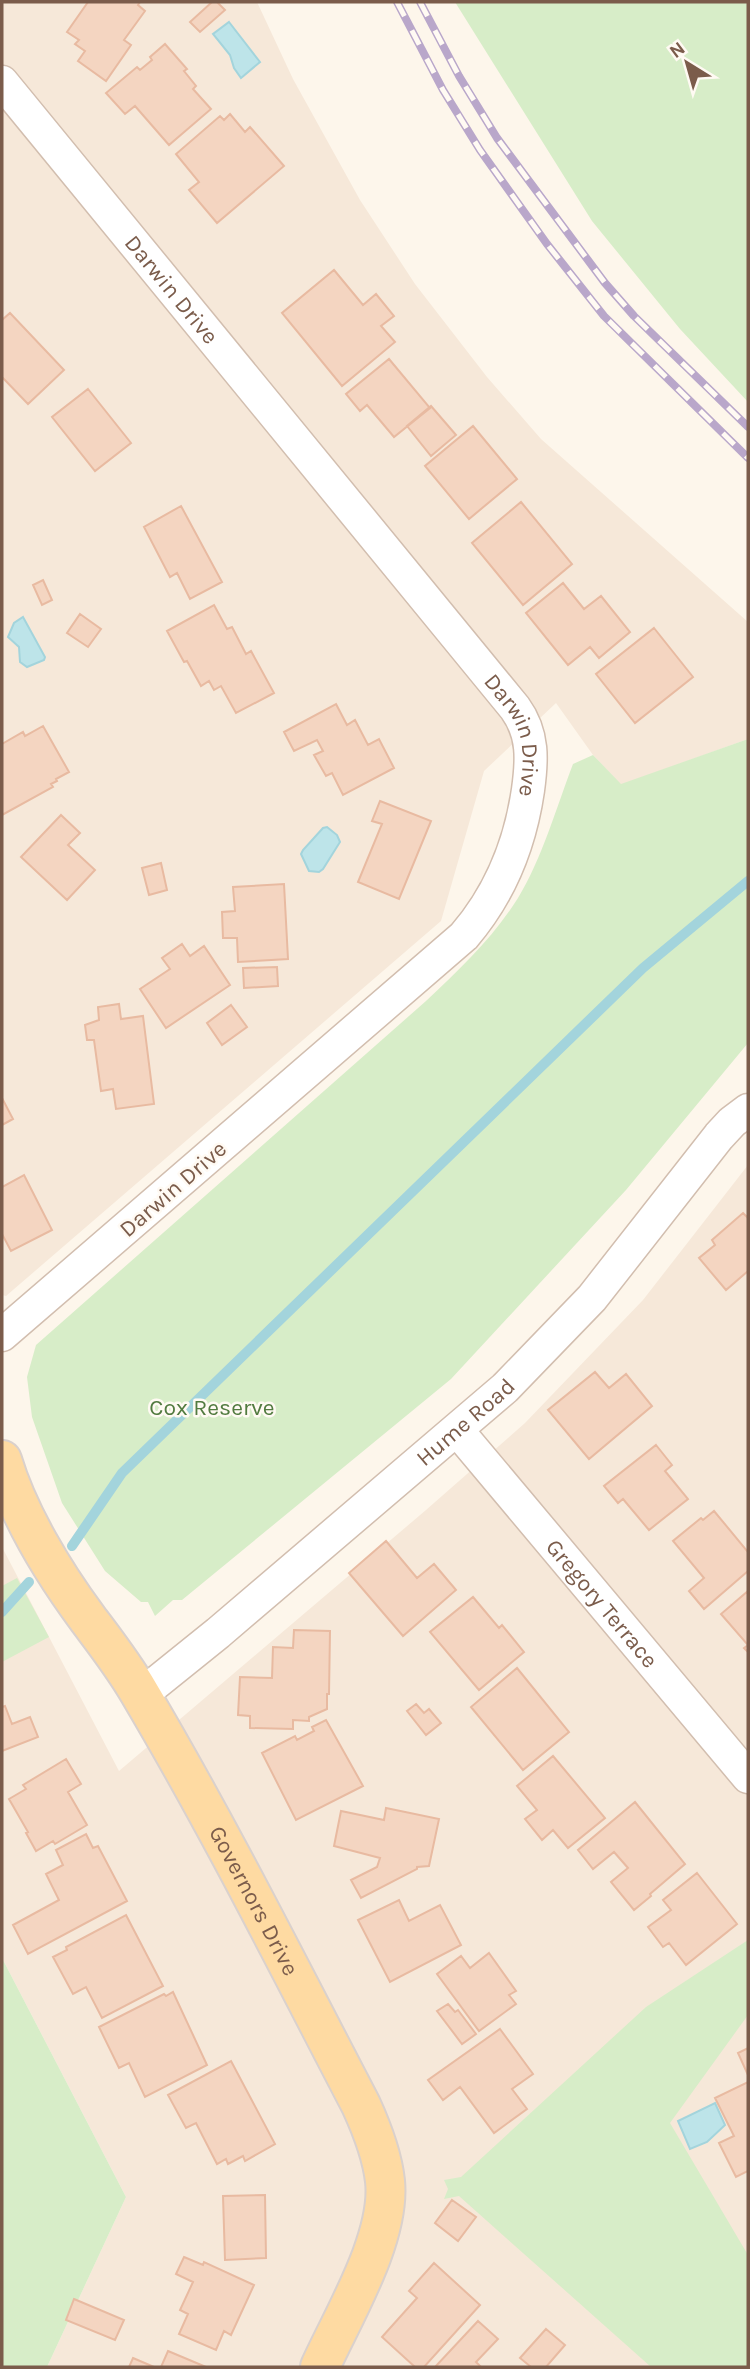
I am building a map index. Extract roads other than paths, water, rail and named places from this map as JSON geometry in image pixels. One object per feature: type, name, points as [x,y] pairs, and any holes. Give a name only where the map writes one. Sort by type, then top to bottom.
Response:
[{"type":"main road","name":"Governors Drive","points":[[2,1460],[20,1506],[54,1567],[87,1618],[120,1659],[195,1788],[361,2105],[379,2152],[385,2183],[381,2225],[368,2262],[320,2367]]},
{"type":"street","name":"Darwin Drive","points":[[2,82],[515,708],[528,731],[532,752],[525,809],[513,854],[496,890],[464,936],[2,1335]]},
{"type":"street","name":"Hume Road","points":[[141,1695],[505,1388],[569,1323],[611,1275],[719,1136],[748,1110]]},
{"type":"street","name":"Gregory Terrace","points":[[457,1430],[748,1777]]},
{"type":"water","points":[[229,22],[260,62],[241,78],[230,55],[213,34]]},
{"type":"water","points":[[23,617],[45,657],[44,660],[27,667],[20,662],[19,647],[8,637],[14,623]]},
{"type":"water","points":[[327,827],[337,835],[340,842],[323,869],[319,872],[309,871],[301,854],[323,828]]},
{"type":"water","points":[[715,2103],[725,2125],[707,2142],[690,2149],[678,2121]]},
{"type":"waterway","points":[[72,1546],[122,1473],[643,968],[748,881]]},
{"type":"waterway","points":[[2,1612],[29,1582]]},
{"type":"railway","points":[[397,2],[443,90],[480,150],[547,244],[604,316],[748,458]]},
{"type":"railway","points":[[420,2],[459,76],[497,138],[605,283],[634,316],[748,427]]},
{"type":"park label","name":"Cox Reserve","points":[[212,1407]]}]
